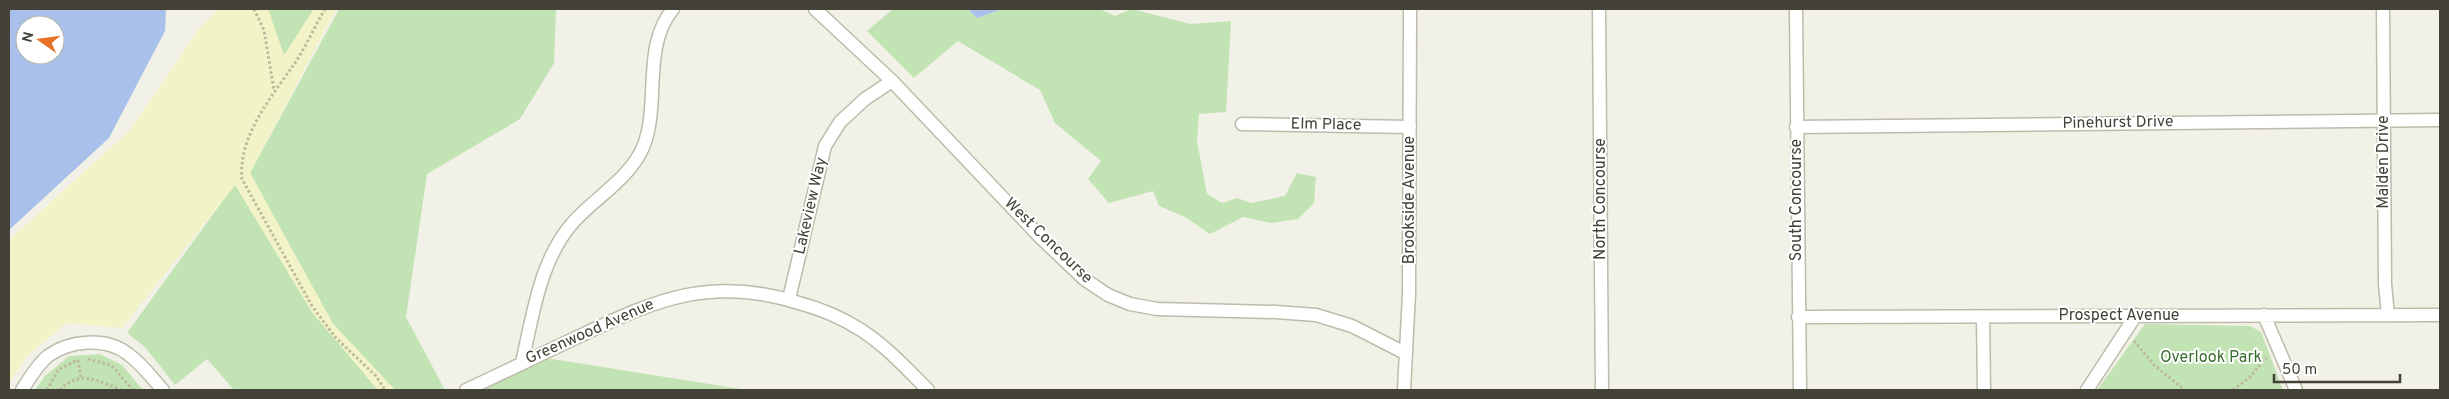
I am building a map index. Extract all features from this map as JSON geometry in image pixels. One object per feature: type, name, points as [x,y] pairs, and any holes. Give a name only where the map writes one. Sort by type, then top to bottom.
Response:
[{"type":"street","points":[[522,362],[544,276],[560,241],[585,210],[625,175],[644,144],[651,117],[659,36],[673,9]]},
{"type":"street","name":"West Concourse","points":[[815,9],[892,81],[1040,237],[1084,278],[1108,295],[1130,304],[1157,309],[1276,312],[1316,316],[1352,326],[1405,352]]},
{"type":"street","name":"Brookside Avenue","points":[[1404,390],[1409,294],[1410,9]]},
{"type":"street","name":"North Concourse","points":[[1599,9],[1602,390]]},
{"type":"street","name":"South Concourse","points":[[1796,9],[1800,390]]},
{"type":"street","name":"Malden Drive","points":[[2383,9],[2385,284],[2388,315]]},
{"type":"street","name":"Lakeview Way","points":[[789,299],[825,146],[840,122],[865,99],[892,81]]},
{"type":"street","name":"Pinehurst Drive","points":[[1796,127],[2384,119],[2440,120]]},
{"type":"street","name":"Elm Place","points":[[1242,124],[1410,127]]},
{"type":"street","name":"Greenwood Avenue","points":[[466,390],[638,308],[682,294],[736,290],[789,299],[828,312],[862,330],[893,354],[928,390]]},
{"type":"street","points":[[2087,390],[2136,315]]},
{"type":"street","points":[[2264,315],[2296,390]]},
{"type":"street","name":"Prospect Avenue","points":[[1798,317],[2440,315]]},
{"type":"street","points":[[1983,317],[1984,390]]},
{"type":"street","points":[[22,390],[48,356],[73,345],[87,342],[114,346],[132,357],[163,390]]},
{"type":"path","points":[[254,9],[264,30],[274,90]]},
{"type":"path","points":[[325,9],[296,62],[274,90],[249,139],[241,166],[242,179],[312,306],[336,338],[376,376],[385,390]]},
{"type":"path","points":[[2126,331],[2155,366],[2184,390]]},
{"type":"path","points":[[2233,390],[2249,378],[2277,345]]},
{"type":"path","points":[[47,390],[58,370],[78,360],[94,359],[111,364],[133,390]]},
{"type":"path","points":[[78,360],[80,377]]},
{"type":"path","points":[[60,390],[70,381],[80,377],[90,378],[121,390]]},
{"type":"green space","points":[[268,9],[314,9],[284,56]]},
{"type":"green space","points":[[339,9],[556,9],[554,63],[520,119],[427,174],[406,317],[445,390],[395,390],[333,324],[250,173]]},
{"type":"green space","points":[[893,9],[968,9],[977,18],[1003,9],[1099,9],[1115,16],[1132,9],[1190,24],[1231,21],[1226,112],[1199,114],[1197,141],[1207,194],[1222,203],[1237,198],[1251,203],[1285,196],[1297,173],[1316,177],[1314,203],[1298,219],[1271,223],[1243,217],[1210,234],[1187,218],[1159,206],[1153,191],[1109,203],[1088,179],[1101,161],[1055,123],[1040,90],[958,41],[914,78],[867,31]]},
{"type":"green space","points":[[235,184],[312,312],[378,390],[234,390],[207,359],[175,385],[145,347],[127,333]]},
{"type":"green space","name":"Overlook Park","points":[[2145,324],[2250,326],[2261,332],[2283,390],[2097,390]]},
{"type":"green space","points":[[100,354],[122,365],[143,390],[35,390],[45,376],[69,356]]},
{"type":"green space","points":[[546,358],[747,390],[473,390]]},
{"type":"sand","points":[[218,9],[268,9],[284,55],[314,9],[336,9],[250,173],[333,324],[395,390],[378,390],[312,312],[235,185],[122,328],[67,323],[28,355],[9,383],[9,240],[130,130],[201,26]]},
{"type":"water","points":[[9,9],[166,9],[165,31],[109,138],[9,230]]},
{"type":"water","points":[[968,9],[1003,9],[977,18]]}]
